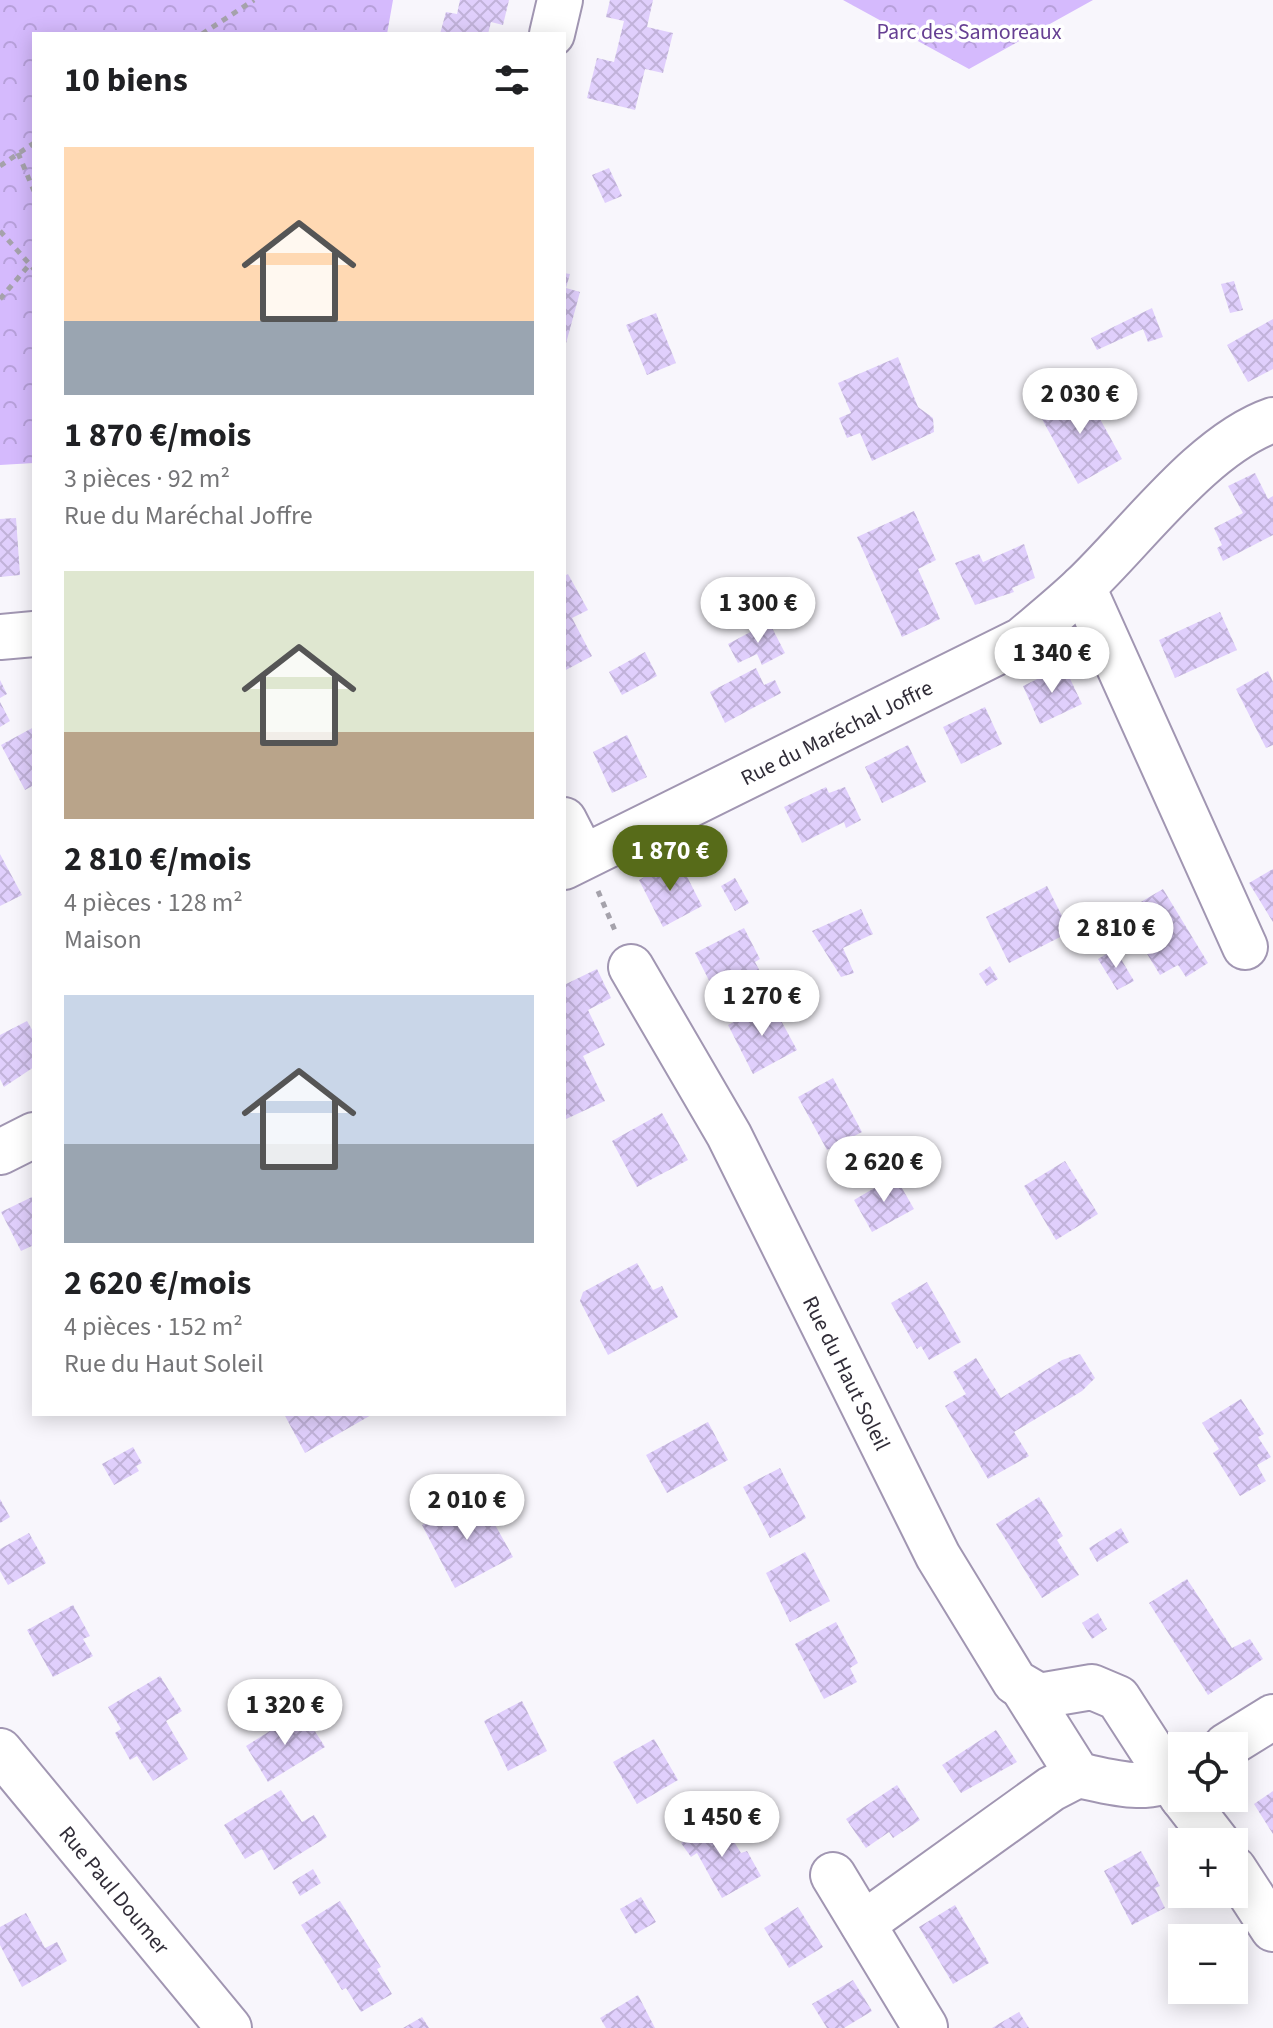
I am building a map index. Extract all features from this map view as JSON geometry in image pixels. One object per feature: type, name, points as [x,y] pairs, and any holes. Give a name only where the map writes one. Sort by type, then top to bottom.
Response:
[{"type":"street","points":[[552,32],[560,0]]},
{"type":"street","name":"Rue du Maréchal Joffre","points":[[570,848],[1022,640],[1083,587],[1169,497],[1247,429],[1273,420]]},
{"type":"street","points":[[1083,587],[1245,947]]},
{"type":"street","points":[[0,637],[32,634]]},
{"type":"street","name":"Rue du Haut Soleil","points":[[631,967],[736,1149],[938,1556],[1015,1682],[1025,1691]]},
{"type":"street","points":[[0,1152],[32,1136]]},
{"type":"street","points":[[1025,1691],[1039,1696],[1092,1687],[1118,1698],[1168,1771]]},
{"type":"street","points":[[1025,1691],[1078,1775]]},
{"type":"street","points":[[1248,1732],[1273,1717]]},
{"type":"street","name":"Rue Paul Doumer","points":[[0,1751],[223,2026]]},
{"type":"street","points":[[863,1924],[1051,1789],[1078,1775],[1140,1787],[1168,1787]]},
{"type":"street","points":[[833,1875],[925,2027]]},
{"type":"street","points":[[1248,1891],[1273,1929]]},
{"type":"path","points":[[205,32],[254,0]]},
{"type":"path","points":[[0,166],[32,144]]},
{"type":"path","points":[[18,153],[32,186]]},
{"type":"path","points":[[0,231],[32,267],[0,299]]},
{"type":"path","points":[[570,848],[631,967]]},
{"type":"green space","points":[[0,0],[393,0],[387,32],[32,32],[32,463],[0,465]]},
{"type":"green space","name":"Parc des Samoreaux","points":[[843,0],[1093,0],[969,69]]},
{"type":"building","points":[[460,0],[509,0],[503,25],[491,22],[488,32],[441,32],[446,12],[457,14]]},
{"type":"building","points":[[610,0],[653,0],[647,27],[673,33],[663,73],[645,69],[635,110],[587,98],[597,58],[614,62],[624,21],[606,17]]},
{"type":"building","points":[[609,168],[622,196],[605,203],[592,175]]},
{"type":"building","points":[[1234,281],[1243,310],[1230,313],[1221,284]]},
{"type":"building","points":[[566,288],[580,292],[566,343]]},
{"type":"building","points":[[1152,308],[1163,337],[1148,342],[1143,329],[1097,350],[1091,338]]},
{"type":"building","points":[[656,313],[676,363],[647,375],[626,325]]},
{"type":"building","points":[[1273,319],[1273,369],[1248,382],[1227,345]]},
{"type":"building","points":[[898,357],[918,407],[933,418],[934,432],[872,461],[860,433],[847,438],[839,418],[851,413],[838,383]]},
{"type":"building","points":[[1083,388],[1122,459],[1078,484],[1038,412]]},
{"type":"building","points":[[1255,473],[1268,499],[1273,496],[1273,535],[1223,561],[1217,548],[1222,545],[1214,528],[1243,513],[1228,486]]},
{"type":"building","points":[[914,511],[936,560],[918,569],[940,619],[902,637],[857,537]]},
{"type":"building","points":[[16,518],[20,575],[0,577],[0,519]]},
{"type":"building","points":[[1024,544],[1035,578],[1012,588],[1014,592],[975,605],[955,563],[979,554],[983,562]]},
{"type":"building","points":[[566,575],[588,610],[572,618],[592,656],[566,670]]},
{"type":"building","points":[[1220,612],[1237,650],[1175,678],[1159,640]]},
{"type":"building","points":[[769,622],[785,653],[762,665],[757,654],[738,663],[728,644]]},
{"type":"building","points":[[645,652],[657,676],[622,695],[609,672]]},
{"type":"building","points":[[1064,666],[1082,704],[1040,724],[1023,686]]},
{"type":"building","points":[[756,668],[764,685],[775,680],[781,693],[725,723],[710,692]]},
{"type":"building","points":[[1268,671],[1273,682],[1273,745],[1266,748],[1236,689]]},
{"type":"building","points":[[0,680],[7,694],[0,698]]},
{"type":"building","points":[[0,702],[10,721],[0,727]]},
{"type":"building","points":[[985,707],[1002,744],[961,764],[943,727]]},
{"type":"building","points":[[32,728],[32,786],[25,790],[1,745]]},
{"type":"building","points":[[627,735],[647,777],[612,793],[593,752]]},
{"type":"building","points":[[908,745],[926,782],[882,803],[865,767]]},
{"type":"building","points":[[826,787],[829,793],[845,787],[861,820],[846,828],[844,822],[802,843],[784,807]]},
{"type":"building","points":[[0,854],[22,895],[0,906]]},
{"type":"building","points":[[678,859],[702,906],[663,927],[639,880]]},
{"type":"building","points":[[1273,869],[1273,922],[1249,883]]},
{"type":"building","points":[[735,878],[749,903],[735,911],[721,886]]},
{"type":"building","points":[[1047,886],[1070,932],[1009,963],[986,917]]},
{"type":"building","points":[[1163,889],[1208,963],[1186,977],[1178,965],[1160,975],[1122,913]]},
{"type":"building","points":[[861,909],[873,934],[843,948],[854,973],[841,977],[812,931]]},
{"type":"building","points":[[744,928],[760,959],[755,962],[765,981],[729,1000],[724,990],[716,994],[695,953]]},
{"type":"building","points":[[1115,949],[1134,981],[1117,990],[1098,959]]},
{"type":"building","points":[[990,966],[998,979],[987,986],[979,974]]},
{"type":"building","points":[[597,969],[611,998],[588,1010],[605,1045],[583,1056],[605,1101],[566,1119],[566,984]]},
{"type":"building","points":[[771,1002],[797,1050],[753,1074],[728,1025]]},
{"type":"building","points":[[27,1021],[32,1030],[32,1068],[4,1087],[0,1079],[0,1035]]},
{"type":"building","points":[[833,1078],[862,1132],[827,1150],[798,1097]]},
{"type":"building","points":[[662,1113],[688,1160],[637,1187],[612,1141]]},
{"type":"building","points":[[1065,1161],[1098,1214],[1056,1240],[1024,1186]]},
{"type":"building","points":[[895,1176],[914,1209],[872,1232],[854,1200]]},
{"type":"building","points":[[32,1197],[32,1246],[21,1251],[1,1212]]},
{"type":"building","points":[[637,1263],[653,1290],[662,1286],[678,1317],[608,1355],[580,1301],[583,1292]]},
{"type":"building","points":[[927,1282],[961,1342],[929,1360],[921,1346],[917,1349],[891,1303]]},
{"type":"building","points":[[1080,1354],[1095,1378],[1082,1391],[1014,1432],[1029,1456],[988,1479],[945,1406],[966,1394],[953,1372],[976,1358],[1001,1398],[1062,1360]]},
{"type":"building","points":[[1241,1399],[1264,1434],[1258,1437],[1271,1457],[1257,1465],[1266,1481],[1240,1496],[1213,1453],[1219,1449],[1202,1423]]},
{"type":"building","points":[[285,1416],[370,1416],[305,1453]]},
{"type":"building","points":[[708,1422],[728,1460],[667,1493],[646,1455]]},
{"type":"building","points":[[133,1447],[142,1463],[136,1466],[139,1471],[114,1485],[102,1464]]},
{"type":"building","points":[[780,1468],[806,1518],[770,1538],[743,1487]]},
{"type":"building","points":[[479,1496],[513,1557],[455,1588],[422,1525]]},
{"type":"building","points":[[1039,1497],[1063,1536],[1057,1540],[1079,1575],[1042,1598],[996,1524]]},
{"type":"building","points":[[0,1499],[10,1517],[0,1523]]},
{"type":"building","points":[[1121,1528],[1129,1542],[1097,1562],[1089,1548]]},
{"type":"building","points":[[29,1533],[46,1563],[8,1585],[0,1571],[0,1549]]},
{"type":"building","points":[[805,1552],[830,1601],[790,1622],[766,1573]]},
{"type":"building","points":[[1187,1579],[1232,1648],[1250,1639],[1263,1659],[1208,1695],[1149,1603]]},
{"type":"building","points":[[73,1605],[90,1636],[83,1639],[93,1656],[53,1677],[27,1630]]},
{"type":"building","points":[[1098,1613],[1107,1629],[1092,1639],[1082,1623]]},
{"type":"building","points":[[836,1622],[858,1663],[850,1668],[857,1682],[824,1699],[795,1644]]},
{"type":"building","points":[[160,1676],[182,1711],[166,1721],[188,1759],[153,1781],[137,1756],[130,1760],[115,1733],[121,1729],[108,1707]]},
{"type":"building","points":[[522,1701],[547,1751],[508,1771],[484,1721]]},
{"type":"building","points":[[302,1711],[325,1747],[268,1782],[246,1746]]},
{"type":"building","points":[[996,1730],[1017,1762],[961,1793],[942,1765]]},
{"type":"building","points":[[654,1739],[678,1780],[637,1804],[613,1762]]},
{"type":"building","points":[[897,1785],[920,1820],[893,1838],[889,1832],[866,1848],[846,1819]]},
{"type":"building","points":[[281,1790],[302,1822],[314,1815],[327,1837],[274,1870],[262,1849],[245,1859],[224,1825]]},
{"type":"building","points":[[1273,1791],[1273,1834],[1254,1804]]},
{"type":"building","points":[[721,1821],[741,1853],[747,1851],[761,1876],[722,1898],[697,1853],[691,1857],[681,1843]]},
{"type":"building","points":[[1141,1851],[1160,1886],[1155,1888],[1165,1908],[1132,1925],[1104,1871]]},
{"type":"building","points":[[313,1869],[321,1883],[300,1896],[292,1882]]},
{"type":"building","points":[[641,1897],[656,1922],[635,1934],[620,1909]]},
{"type":"building","points":[[340,1901],[381,1967],[377,1969],[392,1994],[361,2012],[346,1988],[342,1990],[301,1925]]},
{"type":"building","points":[[955,1905],[989,1963],[953,1984],[919,1927]]},
{"type":"building","points":[[798,1907],[823,1947],[789,1968],[764,1928]]},
{"type":"building","points":[[26,1913],[45,1948],[57,1942],[67,1961],[22,1987],[0,1945],[0,1927]]},
{"type":"building","points":[[853,1980],[872,2011],[844,2028],[827,2028],[812,2004]]},
{"type":"building","points":[[638,1995],[655,2028],[606,2028],[600,2018]]},
{"type":"building","points":[[1019,2012],[1029,2028],[992,2028]]},
{"type":"building","points":[[422,2017],[429,2028],[403,2028]]}]
